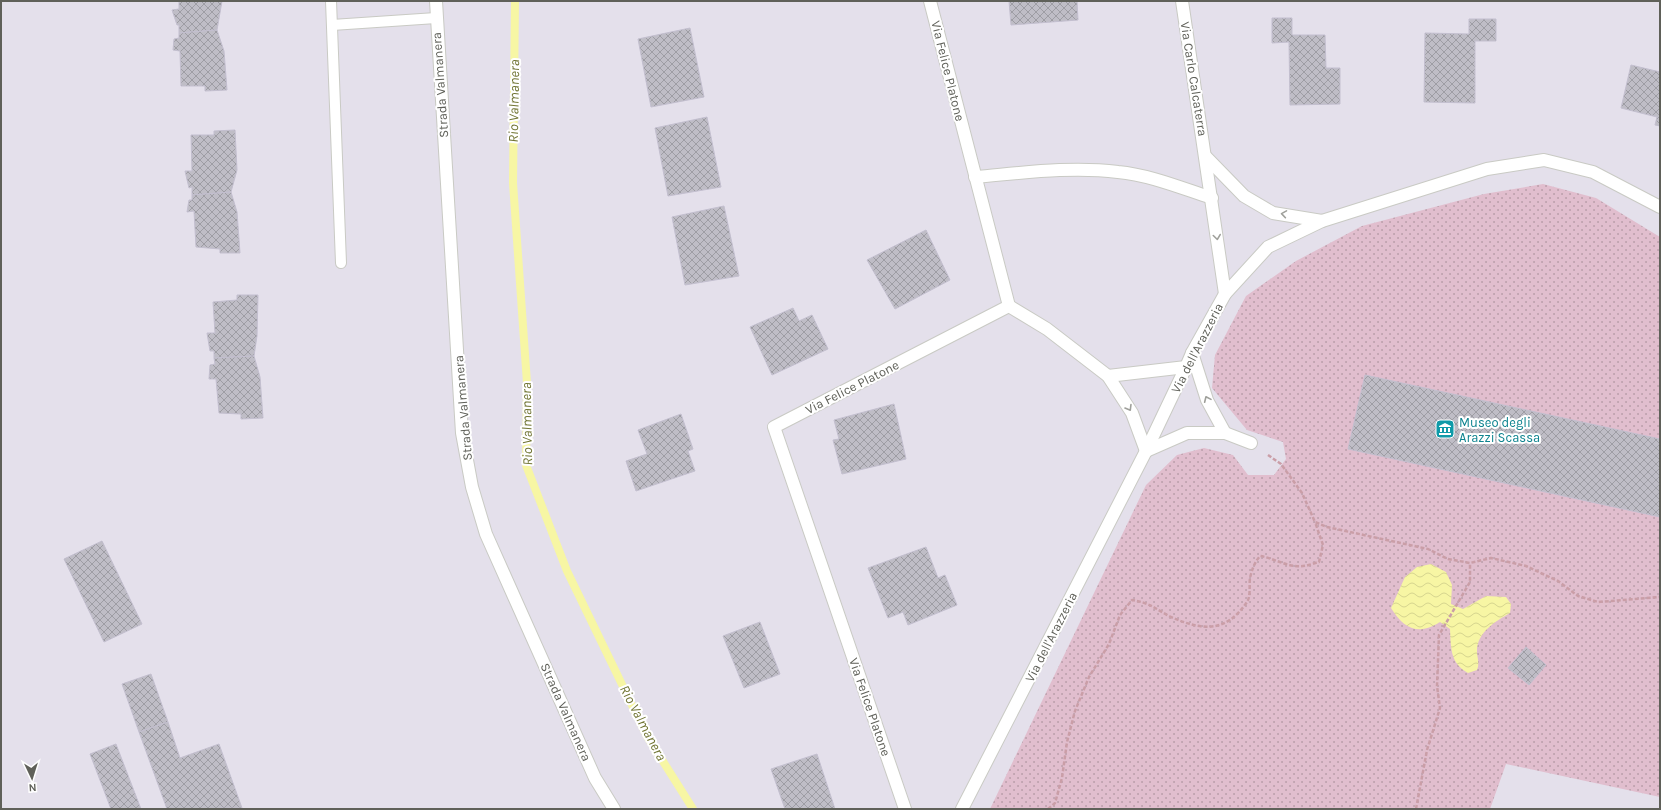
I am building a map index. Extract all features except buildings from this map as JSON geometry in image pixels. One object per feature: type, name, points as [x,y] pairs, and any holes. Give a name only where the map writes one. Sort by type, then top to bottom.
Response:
[{"type":"street","name":"Strada Valmanera","points":[[436,1],[462,433],[472,487],[486,534],[595,778],[614,809]]},
{"type":"street","name":"Via Felice Platone","points":[[906,809],[774,427],[1009,306],[930,1]]},
{"type":"street","name":"Via Carlo Calcaterra","points":[[1182,1],[1225,294]]},
{"type":"street","points":[[1206,157],[1244,196],[1273,213],[1322,220]]},
{"type":"street","name":"Via dell'Arazzeria","points":[[962,809],[1146,450],[1192,353],[1225,294],[1268,247],[1322,220],[1487,169],[1544,160],[1593,172],[1660,207]]},
{"type":"street","points":[[975,177],[1065,170],[1118,172],[1165,182],[1212,198]]},
{"type":"street","points":[[1009,306],[1047,329],[1108,376],[1132,413],[1146,450],[1187,433],[1225,433],[1251,443]]},
{"type":"street","points":[[1192,353],[1208,400],[1225,433]]},
{"type":"street","points":[[1108,376],[1186,367]]},
{"type":"lane","points":[[331,1],[341,263]]},
{"type":"lane","points":[[332,25],[436,18]]},
{"type":"path","points":[[1048,809],[1055,803],[1062,778],[1067,742],[1075,711],[1089,677],[1109,644],[1120,615],[1132,600],[1146,602],[1171,617],[1194,625],[1213,628],[1232,620],[1248,601],[1250,577],[1254,563],[1260,556],[1270,558],[1282,564],[1303,567],[1319,562],[1322,544],[1316,522],[1302,493],[1282,464],[1251,443]]},
{"type":"path","points":[[1316,522],[1327,527],[1428,549],[1448,559],[1470,563],[1490,558],[1526,566],[1558,580],[1578,596],[1598,602],[1660,597]]},
{"type":"path","points":[[1416,809],[1427,750],[1440,708],[1437,686],[1440,635],[1470,582],[1470,563]]},
{"type":"shaded area","points":[[1543,184],[1596,198],[1660,237],[1660,797],[1506,764],[1490,809],[990,809],[1146,485],[1177,455],[1204,448],[1233,455],[1248,475],[1274,475],[1286,459],[1283,442],[1247,430],[1212,388],[1215,355],[1246,296],[1296,261],[1362,226],[1484,194]]},
{"type":"water","points":[[1431,564],[1446,572],[1452,585],[1451,604],[1463,609],[1486,596],[1506,597],[1511,604],[1510,613],[1488,628],[1480,638],[1477,651],[1477,670],[1468,673],[1458,665],[1451,649],[1450,629],[1440,622],[1425,629],[1412,628],[1401,621],[1391,608],[1405,577],[1417,567]]},
{"type":"waterway","name":"Rio Valmanera","points":[[515,1],[513,183],[527,383],[526,465],[567,571],[647,736],[693,809]]},
{"type":"place","name":"Museo degli Arazzi Scassa","points":[[1445,429]]}]
